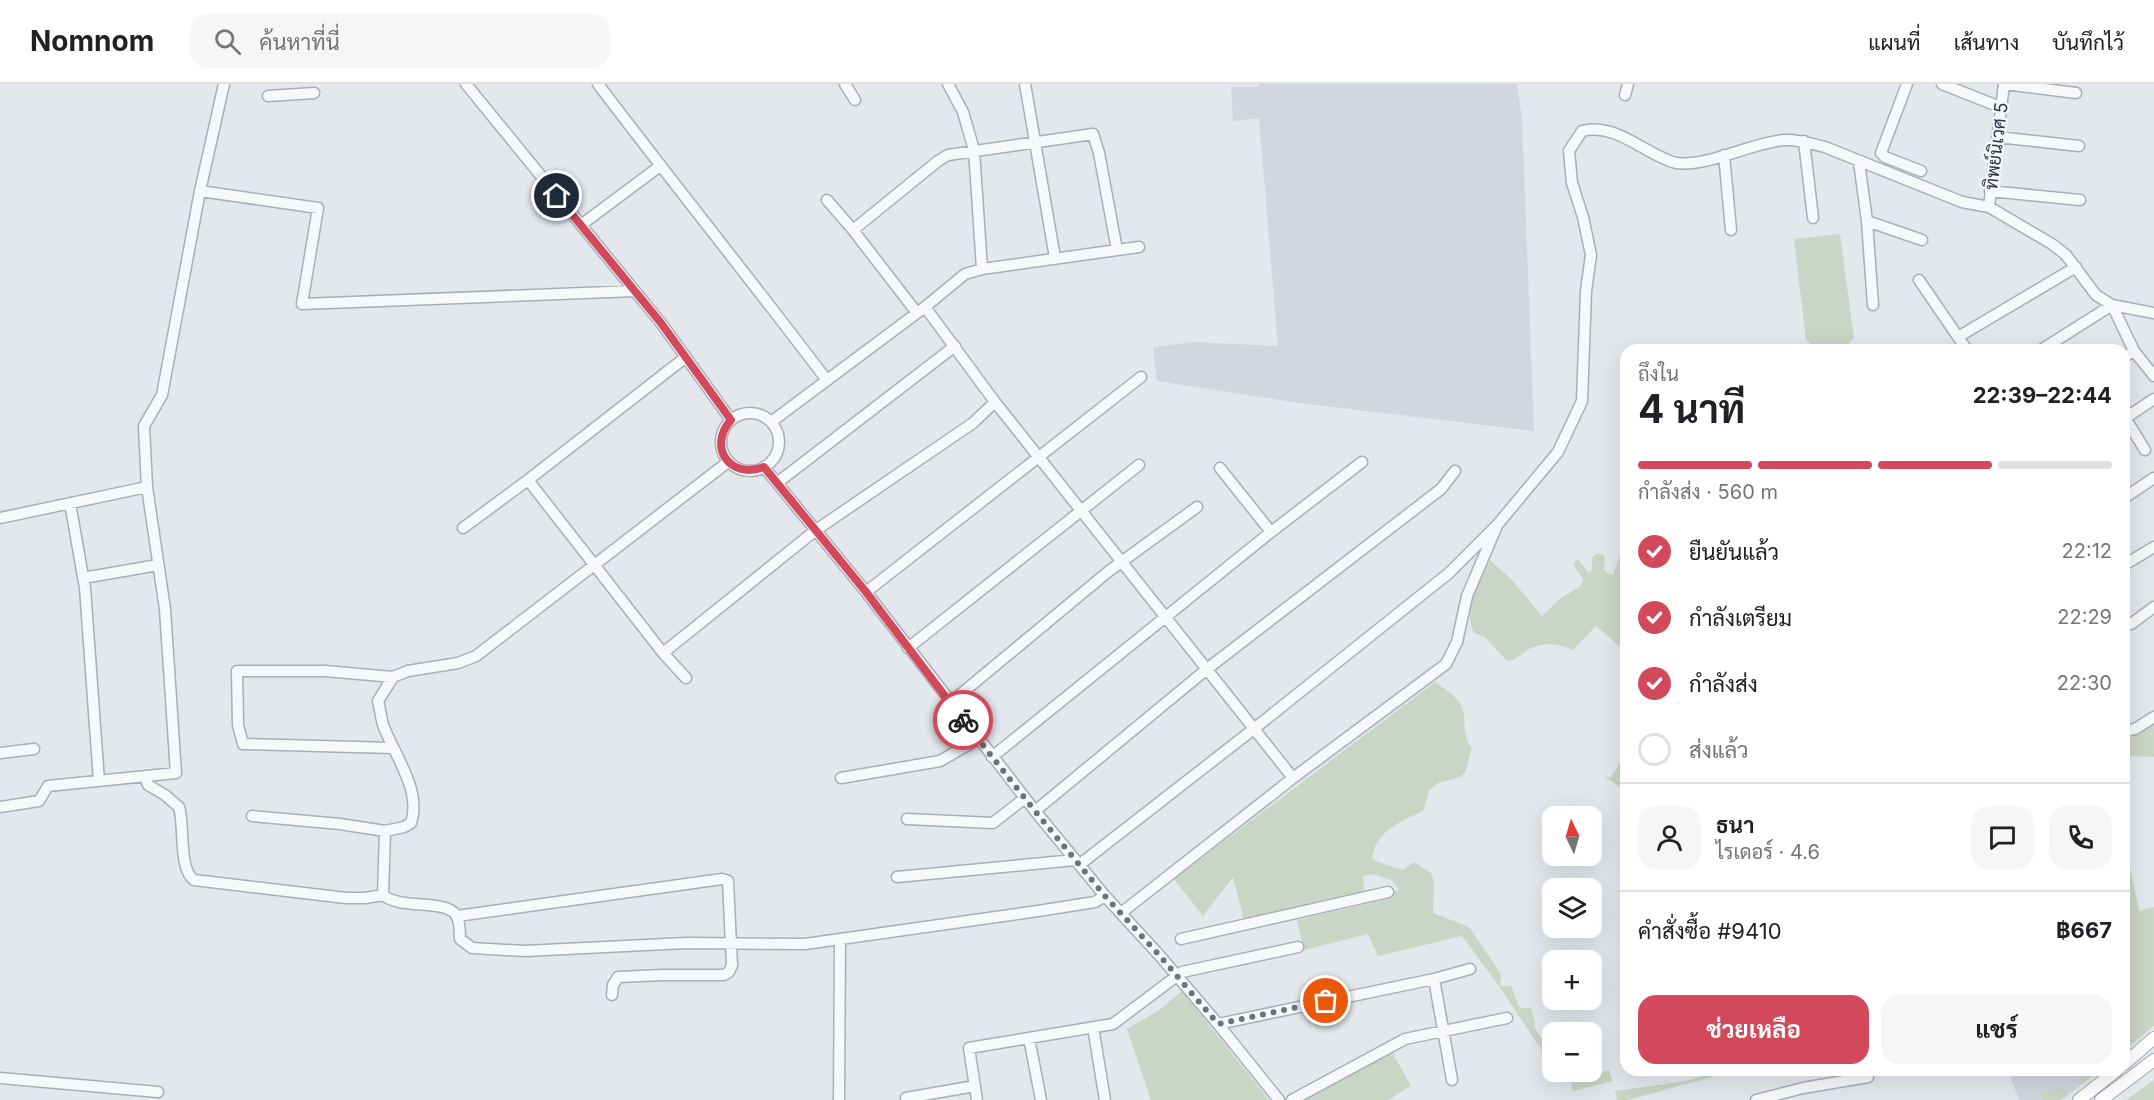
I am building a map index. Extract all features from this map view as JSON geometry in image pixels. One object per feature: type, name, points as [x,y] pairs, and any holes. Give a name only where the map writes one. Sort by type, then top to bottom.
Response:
[{"type":"main road","points":[[2130,1059],[2154,1038]]},
{"type":"main road","points":[[2101,1100],[2154,1060]]},
{"type":"main road","points":[[2079,1100],[2109,1076]]},
{"type":"street","points":[[0,807],[39,801],[48,786],[176,773],[165,609],[147,487],[144,426],[162,395],[200,191],[224,84]]},
{"type":"street","points":[[466,84],[635,291],[731,420]]},
{"type":"street","points":[[598,84],[660,166],[752,280],[826,379]]},
{"type":"street","points":[[845,84],[855,100]]},
{"type":"street","points":[[948,84],[963,112],[974,150],[982,269]]},
{"type":"street","points":[[1025,84],[1055,258]]},
{"type":"street","points":[[1908,84],[1881,153],[1885,157],[1921,171]]},
{"type":"street","points":[[1942,84],[2000,107]]},
{"type":"street","points":[[2005,84],[2076,93]]},
{"type":"street","name":"ทิพย์นิเวศ 5","points":[[1989,207],[2000,107],[2005,84]]},
{"type":"street","points":[[268,96],[290,89],[314,93]]},
{"type":"street","points":[[897,877],[1077,862],[1255,729],[1449,573],[1498,524],[1558,452],[1582,401],[1586,291],[1591,255],[1583,217],[1572,183],[1569,151],[1582,131],[1594,128],[1620,135],[1647,152],[1675,163],[1698,161],[1785,140],[1804,141],[1825,147],[1962,202],[1989,207],[2052,244],[2066,255],[2096,295],[2112,305],[2154,313]]},
{"type":"street","points":[[853,230],[938,161],[948,156],[974,150],[1083,135],[1095,136],[1117,250]]},
{"type":"street","points":[[1997,137],[2079,146]]},
{"type":"street","points":[[1804,141],[1813,218]]},
{"type":"street","points":[[1724,155],[1731,230]]},
{"type":"street","points":[[1859,162],[1867,221],[1873,305]]},
{"type":"street","points":[[581,225],[660,166]]},
{"type":"street","points":[[200,191],[318,208],[302,304],[635,291]]},
{"type":"street","points":[[1990,191],[2080,200]]},
{"type":"street","points":[[827,200],[921,310],[955,346],[995,402],[1293,778]]},
{"type":"street","points":[[1867,221],[1922,240]]},
{"type":"street","points":[[771,422],[921,310],[965,274],[982,269],[1139,247]]},
{"type":"street","points":[[1958,337],[2076,267]]},
{"type":"street","points":[[1918,280],[1963,344]]},
{"type":"street","points":[[2050,344],[2112,305]]},
{"type":"street","points":[[2112,305],[2134,351],[2154,376]]},
{"type":"street","points":[[777,483],[955,346]]},
{"type":"street","points":[[2130,353],[2134,351]]},
{"type":"street","points":[[463,528],[686,357]]},
{"type":"street","points":[[866,592],[1141,377]]},
{"type":"street","points":[[2130,415],[2154,399]]},
{"type":"street","points":[[663,653],[816,530],[973,423],[995,402]]},
{"type":"street","points":[[756,414],[771,422],[776,429],[779,446],[771,462],[755,471],[736,468],[728,462],[723,454],[721,436],[731,420],[739,416],[756,414]]},
{"type":"street","points":[[2130,426],[2145,450]]},
{"type":"street","points":[[393,748],[243,744],[238,725],[237,671],[325,671],[393,677],[408,671],[458,663],[476,656],[728,462]]},
{"type":"street","points":[[992,757],[1271,532],[1362,462]]},
{"type":"street","points":[[908,648],[1139,465]]},
{"type":"street","points":[[764,467],[866,592],[1035,811],[1105,896],[1218,1024],[1279,1100]]},
{"type":"street","points":[[1220,468],[1271,532]]},
{"type":"street","points":[[1035,811],[1207,669],[1441,489],[1455,471]]},
{"type":"street","points":[[2130,494],[2154,478]]},
{"type":"street","points":[[528,480],[663,653],[686,678]]},
{"type":"street","points":[[0,518],[147,487]]},
{"type":"street","points":[[70,503],[83,578],[99,781]]},
{"type":"street","points":[[950,703],[1122,561],[1197,507]]},
{"type":"street","points":[[1121,913],[1293,778],[1446,664],[1457,642],[1467,596],[1498,524]]},
{"type":"street","points":[[2130,561],[2154,547]]},
{"type":"street","points":[[83,578],[158,565]]},
{"type":"street","points":[[2130,624],[2154,607]]},
{"type":"street","points":[[252,816],[340,824],[385,831],[405,827],[411,823],[414,816],[413,800],[382,722],[378,701],[393,677]]},
{"type":"street","points":[[2130,730],[2154,717]]},
{"type":"street","points":[[841,778],[940,761],[978,739]]},
{"type":"street","points":[[0,753],[34,749]]},
{"type":"street","points":[[145,776],[148,785],[180,807],[185,866],[194,880],[346,898],[382,895],[400,904],[427,905],[448,909],[457,916],[460,939],[472,948],[525,951],[686,943],[805,944],[1095,902],[1105,896]]},
{"type":"street","points":[[907,819],[993,823],[1025,798]]},
{"type":"street","points":[[382,895],[385,831]]},
{"type":"street","points":[[457,916],[722,879],[728,881],[732,965],[727,974],[618,977],[613,985],[612,995]]},
{"type":"street","points":[[1181,939],[1388,892]]},
{"type":"street","points":[[839,1100],[840,939]]},
{"type":"street","points":[[977,1100],[969,1048],[1113,1024],[1182,972],[1298,947]]},
{"type":"street","points":[[1218,1024],[1434,979],[1470,969]]},
{"type":"street","points":[[1434,979],[1452,1080]]},
{"type":"street","points":[[1292,1100],[1405,1039],[1507,1018]]},
{"type":"street","points":[[1093,1027],[1105,1100]]},
{"type":"street","points":[[1029,1038],[1041,1100]]},
{"type":"street","points":[[1756,1100],[1803,1088],[1868,1077]]},
{"type":"street","points":[[0,1078],[158,1092]]},
{"type":"street","points":[[906,1098],[975,1086]]},
{"type":"shaded area","points":[[1259,84],[1517,84],[1522,119],[1534,431],[1299,403],[1157,381],[1153,347],[1194,342],[1278,346],[1259,118],[1233,121],[1231,87],[1258,87]]},
{"type":"shaded area","points":[[2010,1076],[2079,1076],[2081,1085],[2061,1100],[2019,1100]]},
{"type":"green space","points":[[1840,234],[1854,338],[1848,344],[1811,344],[1806,340],[1794,239]]},
{"type":"green space","points":[[1596,554],[1602,554],[1605,557],[1604,570],[1613,574],[1620,556],[1619,646],[1596,626],[1573,650],[1557,645],[1534,646],[1516,659],[1507,661],[1485,637],[1474,633],[1471,623],[1471,604],[1476,586],[1490,560],[1511,579],[1542,616],[1561,598],[1580,587],[1583,579],[1573,564],[1578,559],[1588,572],[1592,570],[1592,558]]},
{"type":"green space","points":[[1435,682],[1453,696],[1463,709],[1466,736],[1472,748],[1465,772],[1460,777],[1438,783],[1429,791],[1423,811],[1398,823],[1384,834],[1374,848],[1372,858],[1403,870],[1414,862],[1431,873],[1434,882],[1433,913],[1469,927],[1501,974],[1500,986],[1511,986],[1520,1008],[1531,1008],[1535,1021],[1534,1027],[1542,1039],[1542,1051],[1462,936],[1378,956],[1368,934],[1304,950],[1297,920],[1387,899],[1387,893],[1245,924],[1233,877],[1203,916],[1174,879]],"holes":[[[1373,874],[1393,881],[1399,890],[1364,891],[1363,876]]]},
{"type":"green space","points":[[2154,723],[2154,757],[2130,756],[2130,735],[2139,734]]},
{"type":"green space","points":[[1620,763],[1620,787],[1605,777],[1611,777]]},
{"type":"green space","points":[[2130,867],[2139,911],[2154,907],[2154,1026],[2130,1046]]},
{"type":"green space","points":[[1182,991],[1269,1100],[1151,1100],[1127,1029],[1162,1008]]},
{"type":"green space","points":[[1392,1052],[1411,1086],[1388,1100],[1304,1100]]},
{"type":"green space","points":[[1609,1070],[1613,1081],[1573,1091],[1571,1082],[1602,1082],[1602,1072]]},
{"type":"green space","points":[[1704,1076],[1715,1076],[1628,1100],[1617,1100],[1615,1091],[1686,1081]]},
{"type":"green space","points":[[2079,1076],[2093,1076],[2081,1085]]},
{"type":"green space","points":[[2154,1080],[2154,1100],[2126,1100]]},
{"type":"green space","points":[[2058,1088],[2066,1090],[2068,1095],[2060,1100],[2041,1100],[2043,1099],[2040,1093]]},
{"type":"way so far","points":[[963,720],[1105,896],[1218,1024],[1326,1001]]},
{"type":"route","points":[[557,196],[661,323],[731,420],[721,436],[723,454],[728,462],[746,471],[755,471],[764,467],[866,592],[963,720]]}]
